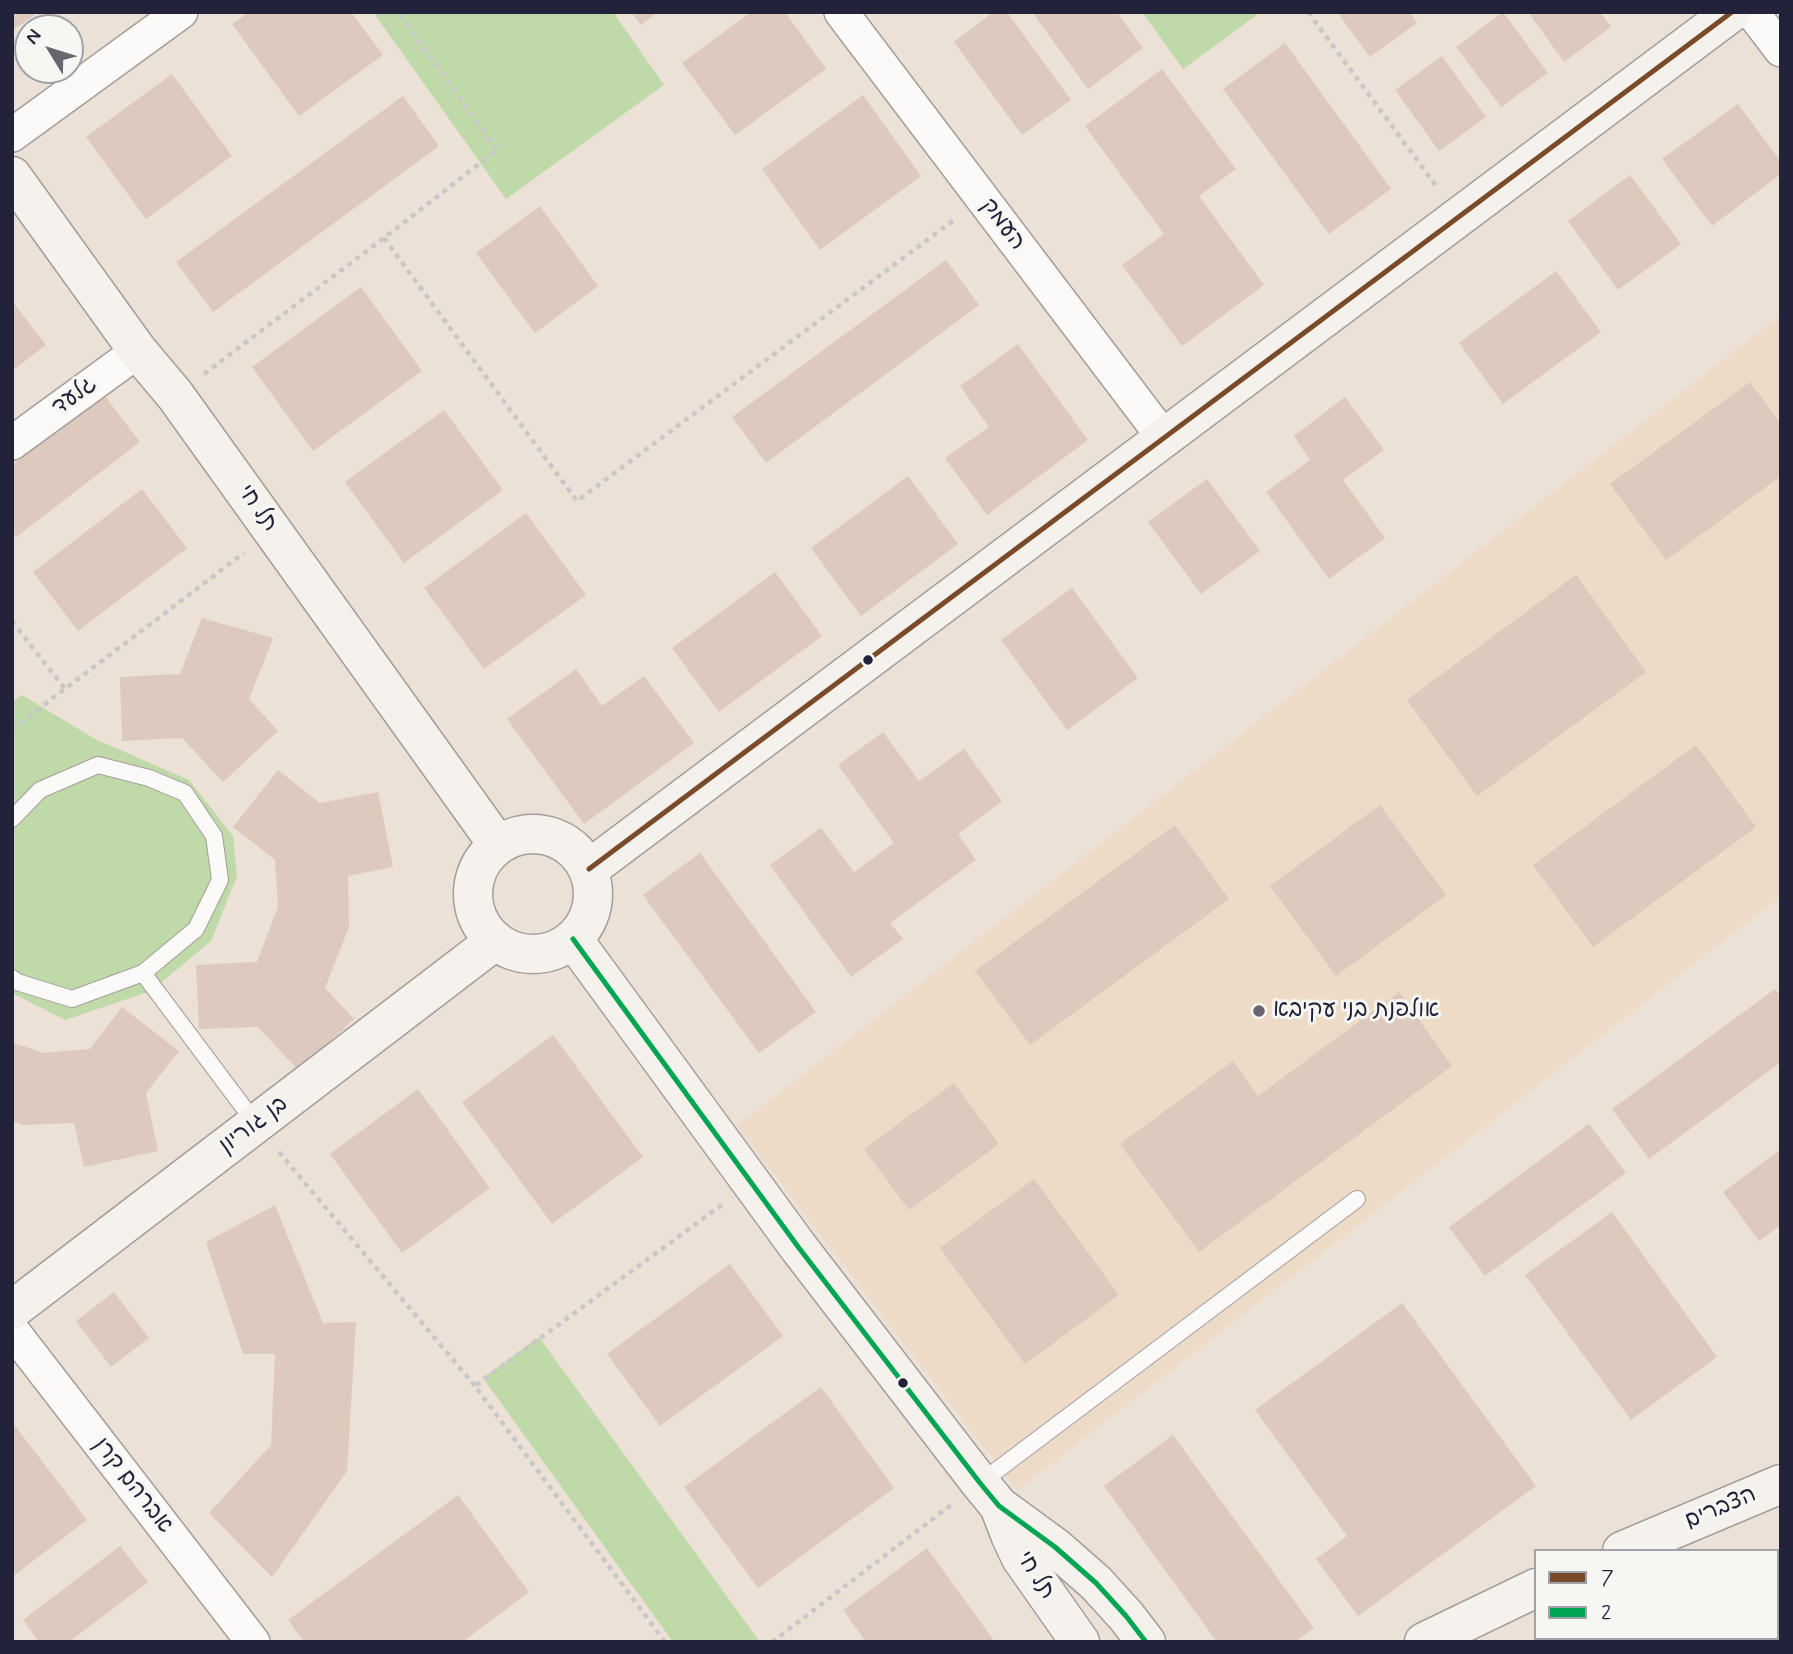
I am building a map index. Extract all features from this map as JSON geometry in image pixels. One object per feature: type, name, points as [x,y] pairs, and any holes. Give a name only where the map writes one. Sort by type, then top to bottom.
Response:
[{"type":"street","points":[[12,135],[181,12]]},
{"type":"street","name":"העמק","points":[[841,12],[1164,438]]},
{"type":"street","points":[[589,869],[1732,12]]},
{"type":"street","points":[[1752,12],[1781,50]]},
{"type":"street","name":"תל חי","points":[[12,176],[138,351],[175,395],[498,845]]},
{"type":"street","name":"גלעד","points":[[12,443],[138,351]]},
{"type":"street","points":[[540,833],[560,839],[577,852],[589,869],[593,882],[593,903],[586,923],[573,939],[555,950],[534,955],[514,951],[495,941],[479,921],[473,901],[474,879],[483,860],[498,845],[519,835],[540,833]]},
{"type":"street","name":"תל חי","points":[[573,939],[751,1183],[990,1494],[1021,1558],[1080,1642]]},
{"type":"street","name":"בן גוריון","points":[[12,1310],[495,941]]},
{"type":"street","name":"אברהם קרן","points":[[12,1329],[253,1642]]},
{"type":"street","name":"הצברים","points":[[1627,1549],[1781,1483]]},
{"type":"street","name":"תל חי","points":[[990,1494],[1096,1583],[1146,1642]]},
{"type":"street","points":[[1424,1642],[1534,1589]]},
{"type":"lane","points":[[12,819],[40,790],[98,765],[149,778],[185,793],[214,836],[220,880],[196,929],[143,973],[72,999],[17,982],[12,978]]},
{"type":"lane","points":[[143,973],[256,1124]]},
{"type":"lane","points":[[990,1494],[1357,1199]]},
{"type":"path","points":[[175,395],[497,150],[398,12]]},
{"type":"path","points":[[1308,12],[1458,216]]},
{"type":"path","points":[[384,238],[577,502],[983,199]]},
{"type":"path","points":[[12,729],[273,532]]},
{"type":"path","points":[[12,621],[65,690]]},
{"type":"path","points":[[256,1124],[475,1386],[665,1642]]},
{"type":"path","points":[[475,1386],[751,1183]]},
{"type":"path","points":[[772,1642],[990,1494]]},
{"type":"shaded area","name":"אולפנת בני עקיבא","points":[[1781,315],[1781,896],[1017,1490],[737,1126]]},
{"type":"green space","points":[[373,12],[613,12],[664,85],[506,199]]},
{"type":"green space","points":[[1142,12],[1261,12],[1183,69]]},
{"type":"green space","points":[[22,695],[95,739],[189,780],[233,836],[237,876],[211,941],[151,991],[65,1020],[12,993],[12,702]]},
{"type":"green space","points":[[539,1337],[760,1642],[673,1642],[483,1378]]},
{"type":"building","points":[[12,12],[38,12],[14,14],[12,31]]},
{"type":"building","points":[[249,12],[351,12],[383,55],[299,116],[232,24]]},
{"type":"building","points":[[631,12],[658,12],[641,25]]},
{"type":"building","points":[[751,12],[785,12],[826,69],[735,135],[682,63]]},
{"type":"building","points":[[993,12],[1007,12],[1071,100],[1022,135],[954,42]]},
{"type":"building","points":[[1032,12],[1117,12],[1143,48],[1088,89]]},
{"type":"building","points":[[1337,12],[1410,12],[1417,23],[1370,57]]},
{"type":"building","points":[[1503,12],[1548,73],[1501,107],[1456,47]]},
{"type":"building","points":[[1528,12],[1600,12],[1611,27],[1564,62]]},
{"type":"building","points":[[1285,43],[1391,189],[1329,234],[1223,89]]},
{"type":"building","points":[[1442,56],[1486,117],[1439,151],[1395,90]]},
{"type":"building","points":[[1162,69],[1236,169],[1199,196],[1264,285],[1182,346],[1122,265],[1164,234],[1085,126]]},
{"type":"building","points":[[172,74],[232,156],[146,219],[86,137]]},
{"type":"building","points":[[863,95],[921,176],[820,250],[762,169]]},
{"type":"building","points":[[403,96],[439,146],[213,312],[176,262]]},
{"type":"building","points":[[1738,104],[1781,162],[1781,174],[1712,226],[1662,159]]},
{"type":"building","points":[[1630,175],[1681,244],[1618,290],[1568,221]]},
{"type":"building","points":[[540,206],[598,286],[535,333],[476,253]]},
{"type":"building","points":[[946,260],[979,305],[766,463],[732,417]]},
{"type":"building","points":[[1556,271],[1601,332],[1503,404],[1459,343]]},
{"type":"building","points":[[361,287],[422,371],[313,451],[252,367]]},
{"type":"building","points":[[12,301],[46,345],[12,371]]},
{"type":"building","points":[[1018,344],[1088,440],[987,515],[945,458],[989,427],[960,386]]},
{"type":"building","points":[[1750,382],[1781,424],[1781,476],[1666,560],[1610,484]]},
{"type":"building","points":[[104,395],[140,442],[16,537],[12,531],[12,465]]},
{"type":"building","points":[[1345,397],[1384,450],[1343,480],[1385,538],[1329,579],[1266,492],[1310,460],[1294,436]]},
{"type":"building","points":[[444,410],[503,490],[404,563],[345,482]]},
{"type":"building","points":[[908,476],[958,544],[861,616],[811,548]]},
{"type":"building","points":[[1207,479],[1260,551],[1201,594],[1148,522]]},
{"type":"building","points":[[142,489],[187,548],[78,631],[33,572]]},
{"type":"building","points":[[526,513],[586,595],[484,669],[424,588]]},
{"type":"building","points":[[775,572],[822,636],[719,712],[672,648]]},
{"type":"building","points":[[1576,575],[1646,672],[1477,796],[1407,700]]},
{"type":"building","points":[[1072,588],[1138,678],[1067,730],[1001,640]]},
{"type":"building","points":[[202,618],[273,638],[249,699],[278,731],[223,782],[182,738],[122,741],[120,677],[180,674]]},
{"type":"building","points":[[576,669],[602,706],[644,676],[694,743],[584,824],[507,719]]},
{"type":"building","points":[[883,732],[919,781],[964,749],[1002,801],[958,834],[976,860],[890,923],[903,939],[851,977],[770,865],[821,828],[854,872],[894,843],[838,765]]},
{"type":"building","points":[[1696,745],[1756,827],[1593,947],[1533,865]]},
{"type":"building","points":[[278,770],[320,803],[378,792],[393,867],[348,876],[349,927],[325,988],[354,1019],[299,1071],[258,1027],[199,1029],[196,965],[257,962],[278,907],[275,860],[233,827]]},
{"type":"building","points":[[1380,805],[1446,895],[1336,976],[1270,886]]},
{"type":"building","points":[[1175,825],[1229,899],[1030,1045],[975,971]]},
{"type":"building","points":[[700,853],[816,1012],[759,1053],[643,895]]},
{"type":"building","points":[[1775,989],[1781,997],[1781,1062],[1649,1159],[1612,1109]]},
{"type":"building","points":[[1399,992],[1452,1066],[1199,1252],[1120,1144],[1233,1061],[1258,1096]]},
{"type":"building","points":[[122,1007],[179,1051],[146,1093],[158,1151],[84,1167],[74,1123],[24,1125],[12,1121],[12,1042],[43,1053],[90,1049]]},
{"type":"building","points":[[553,1035],[643,1157],[552,1224],[462,1102]]},
{"type":"building","points":[[954,1083],[999,1144],[909,1210],[864,1149]]},
{"type":"building","points":[[418,1089],[490,1188],[402,1253],[330,1154]]},
{"type":"building","points":[[1589,1124],[1626,1173],[1485,1276],[1449,1227]]},
{"type":"building","points":[[1781,1149],[1781,1225],[1759,1241],[1723,1192]]},
{"type":"building","points":[[1034,1179],[1119,1295],[1025,1364],[940,1248]]},
{"type":"building","points":[[275,1205],[323,1323],[356,1322],[347,1471],[272,1577],[209,1513],[271,1445],[275,1354],[243,1354],[206,1242]]},
{"type":"building","points":[[1612,1212],[1717,1357],[1631,1420],[1525,1275]]},
{"type":"building","points":[[730,1264],[783,1336],[660,1426],[607,1354]]},
{"type":"building","points":[[114,1292],[149,1338],[111,1367],[76,1321]]},
{"type":"building","points":[[1402,1303],[1536,1486],[1358,1616],[1316,1559],[1347,1536],[1255,1410]]},
{"type":"building","points":[[821,1387],[894,1488],[758,1588],[684,1487]]},
{"type":"building","points":[[12,1422],[87,1520],[12,1577]]},
{"type":"building","points":[[1173,1435],[1314,1628],[1295,1642],[1217,1642],[1104,1486]]},
{"type":"building","points":[[458,1495],[529,1592],[462,1642],[304,1642],[288,1620]]},
{"type":"building","points":[[120,1546],[148,1582],[69,1642],[39,1642],[23,1620]]},
{"type":"building","points":[[927,1548],[995,1642],[866,1642],[843,1610]]},
{"type":"transit line","name":"7","points":[[589,869],[1732,12]]},
{"type":"transit line","name":"2","points":[[573,939],[799,1248],[980,1483],[999,1506],[1055,1547],[1096,1583],[1146,1642]]},
{"type":"place","name":"אולפנת בני עקיבא","points":[[1259,1011]]}]
